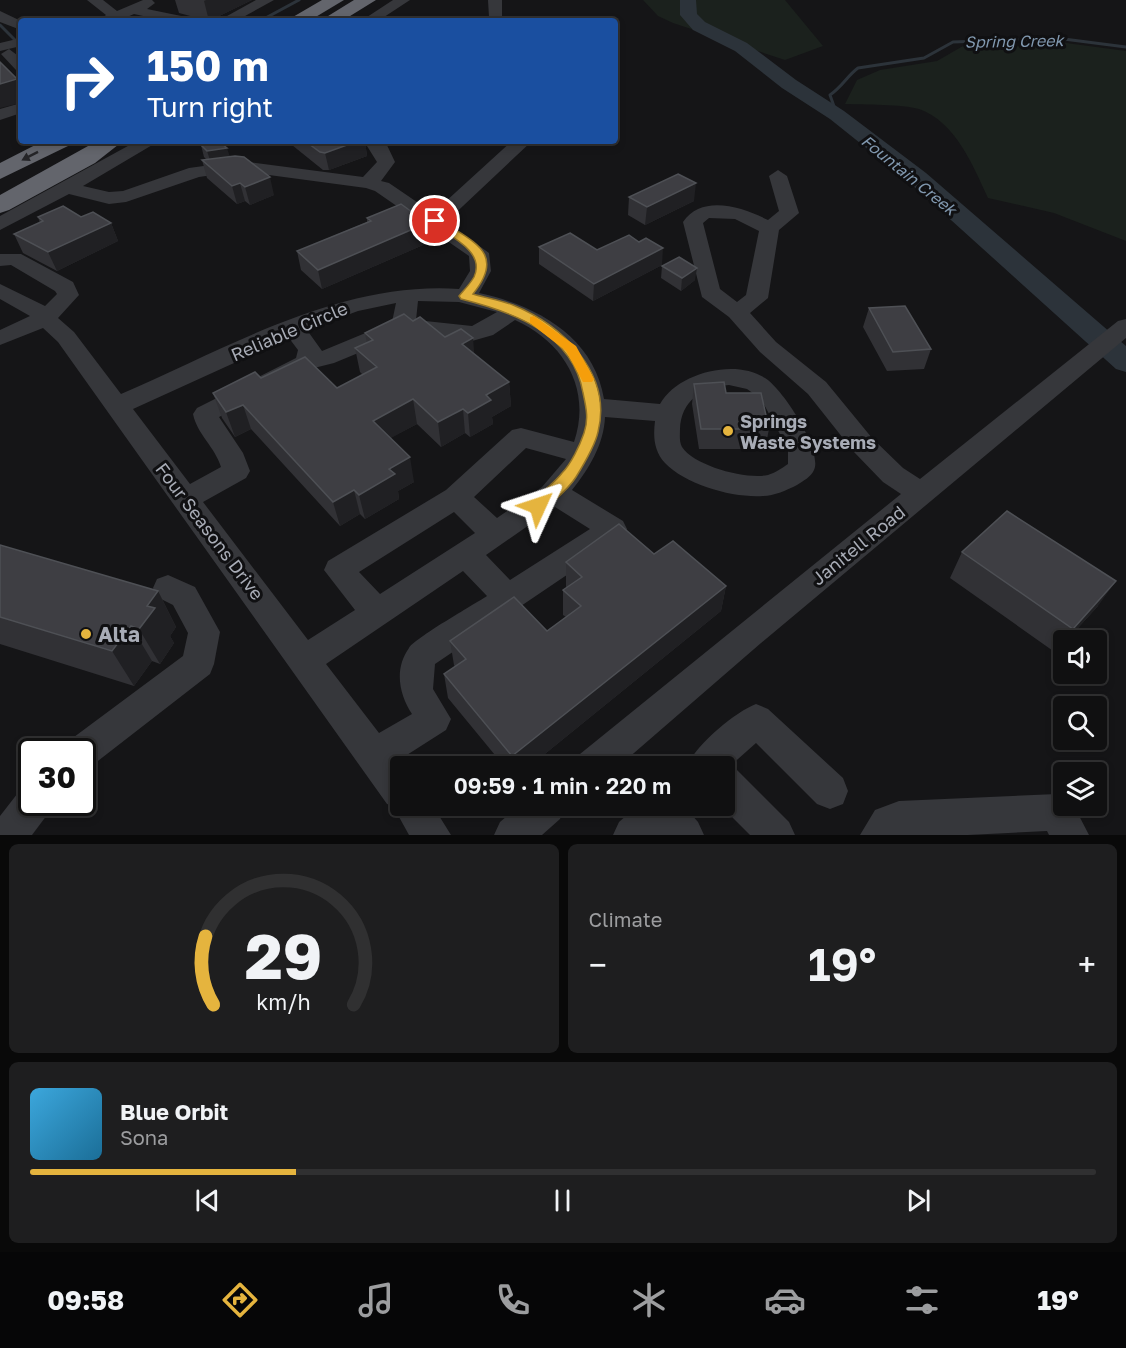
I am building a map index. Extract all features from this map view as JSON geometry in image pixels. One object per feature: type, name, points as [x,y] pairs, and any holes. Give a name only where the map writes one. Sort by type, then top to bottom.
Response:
[{"type":"highway","points":[[301,18],[335,0]]},
{"type":"highway","points":[[334,18],[367,0]]},
{"type":"highway","points":[[0,172],[54,144]]},
{"type":"highway","points":[[0,194],[96,144]]},
{"type":"highway","points":[[0,205],[87,158],[108,144]]},
{"type":"street","points":[[94,0],[110,18]]},
{"type":"street","points":[[231,18],[267,0]]},
{"type":"street","points":[[373,18],[404,0]]},
{"type":"street","points":[[495,0],[496,18]]},
{"type":"street","points":[[114,18],[134,10],[177,4]]},
{"type":"street","points":[[2,6],[8,22],[18,25]]},
{"type":"street","points":[[157,7],[180,18]]},
{"type":"street","points":[[18,44],[3,51],[18,64]]},
{"type":"street","points":[[0,115],[18,109]]},
{"type":"street","points":[[0,224],[145,144]]},
{"type":"street","points":[[367,183],[385,168],[387,162],[384,153],[376,144]]},
{"type":"street","points":[[435,221],[474,188],[491,166],[519,144]]},
{"type":"street","points":[[66,187],[109,198],[126,196],[196,172],[240,166],[382,187],[479,253],[483,266],[478,280],[465,296]]},
{"type":"street","points":[[737,312],[757,298],[769,228],[789,213],[778,176]]},
{"type":"street","points":[[769,228],[739,213],[704,212],[693,222],[710,292],[737,312],[768,347],[817,388],[863,445],[894,475],[931,485]]},
{"type":"street","points":[[0,260],[14,258],[65,287],[68,295],[62,304],[9,335]]},
{"type":"street","name":"Four Seasons Drive","points":[[0,291],[44,315],[66,337],[306,660],[390,777]]},
{"type":"street","points":[[401,327],[406,317],[407,295]]},
{"type":"street","name":"Reliable Circle","points":[[117,406],[293,327],[364,301],[407,295],[465,296],[513,310],[547,328],[571,349],[587,377],[593,407],[591,434],[582,454],[555,493],[496,535],[306,660]]},
{"type":"street","points":[[186,499],[236,471],[230,453],[208,424],[206,414],[215,407],[307,362],[326,358],[401,327],[420,326],[474,335],[491,329],[513,310]]},
{"type":"street","name":"Janitell Road","points":[[605,756],[750,633],[1126,326]]},
{"type":"street","points":[[293,327],[310,350],[307,362]]},
{"type":"street","points":[[729,376],[755,382],[770,394],[801,449],[802,468],[794,475],[763,486],[701,475],[674,457],[668,445],[668,413],[676,398],[712,378],[729,376]]},
{"type":"street","points":[[593,407],[668,413]]},
{"type":"street","points":[[376,613],[339,570],[456,497],[521,437],[582,454]]},
{"type":"street","points":[[374,755],[434,719],[417,693],[416,673],[421,656],[614,529],[555,493]]},
{"type":"street","points":[[456,497],[496,535]]},
{"type":"street","points":[[466,554],[508,598]]},
{"type":"street","points":[[96,741],[198,664],[204,632],[184,596],[168,588]]},
{"type":"street","points":[[724,756],[756,720],[830,791]]},
{"type":"street","points":[[735,794],[776,835]]},
{"type":"street","points":[[879,835],[888,823],[899,820],[1057,812],[1070,835]]},
{"type":"street","points":[[9,835],[23,816]]},
{"type":"street","points":[[418,816],[432,835]]},
{"type":"street","points":[[513,835],[535,816]]},
{"type":"street","points":[[632,835],[653,816]]},
{"type":"street","points":[[670,816],[685,835]]},
{"type":"shaded area","points":[[643,0],[785,0],[823,46],[785,60],[673,23],[658,16]]},
{"type":"shaded area","points":[[1066,43],[1126,51],[1126,241],[1054,213],[988,198],[962,146],[953,134],[932,115],[912,107],[845,104],[857,80],[880,70],[937,61],[963,46],[986,48]]},
{"type":"building","points":[[0,62],[17,79],[0,84]]},
{"type":"building","points":[[222,144],[227,148],[207,151],[201,145]]},
{"type":"building","points":[[309,144],[350,144],[325,153]]},
{"type":"building","points":[[244,157],[270,177],[245,187],[240,183],[232,186],[202,160]]},
{"type":"building","points":[[678,174],[696,183],[647,207],[629,197]]},
{"type":"building","points":[[401,204],[427,223],[318,270],[297,251],[371,221],[367,218]]},
{"type":"building","points":[[63,206],[81,217],[93,212],[111,223],[48,252],[14,234],[43,221],[38,217]]},
{"type":"building","points":[[570,233],[597,250],[629,235],[639,242],[646,238],[663,248],[594,284],[539,247]]},
{"type":"building","points":[[679,257],[697,268],[682,278],[662,266]]},
{"type":"building","points":[[905,306],[931,349],[893,352],[869,308]]},
{"type":"building","points":[[404,314],[413,321],[420,317],[445,337],[461,329],[473,338],[462,344],[509,382],[486,395],[491,400],[468,413],[463,409],[438,422],[413,399],[373,421],[410,457],[389,469],[395,474],[359,495],[354,490],[333,502],[243,405],[226,412],[213,393],[255,372],[261,378],[305,357],[337,388],[377,367],[355,348],[373,340],[365,333]]},
{"type":"building","points":[[724,382],[726,393],[761,393],[769,429],[701,429],[694,384]]},
{"type":"building","points":[[1007,511],[1116,581],[1073,629],[962,552]]},
{"type":"building","points":[[619,524],[654,554],[673,541],[726,586],[512,756],[444,674],[466,659],[450,641],[514,597],[547,631],[581,606],[563,590],[582,577],[566,562]]},
{"type":"building","points":[[0,545],[158,591],[147,606],[155,608],[139,629],[131,626],[112,651],[0,617]]},
{"type":"waterway","points":[[266,18],[299,0]]},
{"type":"waterway","name":"Fountain Creek","points":[[688,0],[689,15],[699,26],[741,47],[789,84],[837,115],[918,178],[1126,362]]},
{"type":"waterway","points":[[0,25],[15,40]]},
{"type":"waterway","name":"Spring Creek","points":[[837,115],[830,95],[858,68],[924,58],[953,42],[1056,38],[1126,47]]},
{"type":"slow traffic","points":[[534,320],[560,338],[571,349],[588,379]]},
{"type":"place","name":"Springs Waste Systems","points":[[728,431]]},
{"type":"place","name":"Alta","points":[[86,634]]},
{"type":"route","points":[[435,221],[470,244],[479,253],[483,266],[478,280],[465,296],[488,300],[508,307],[547,328],[571,349],[587,377],[594,415],[591,434],[569,476],[555,493],[538,506]]}]
